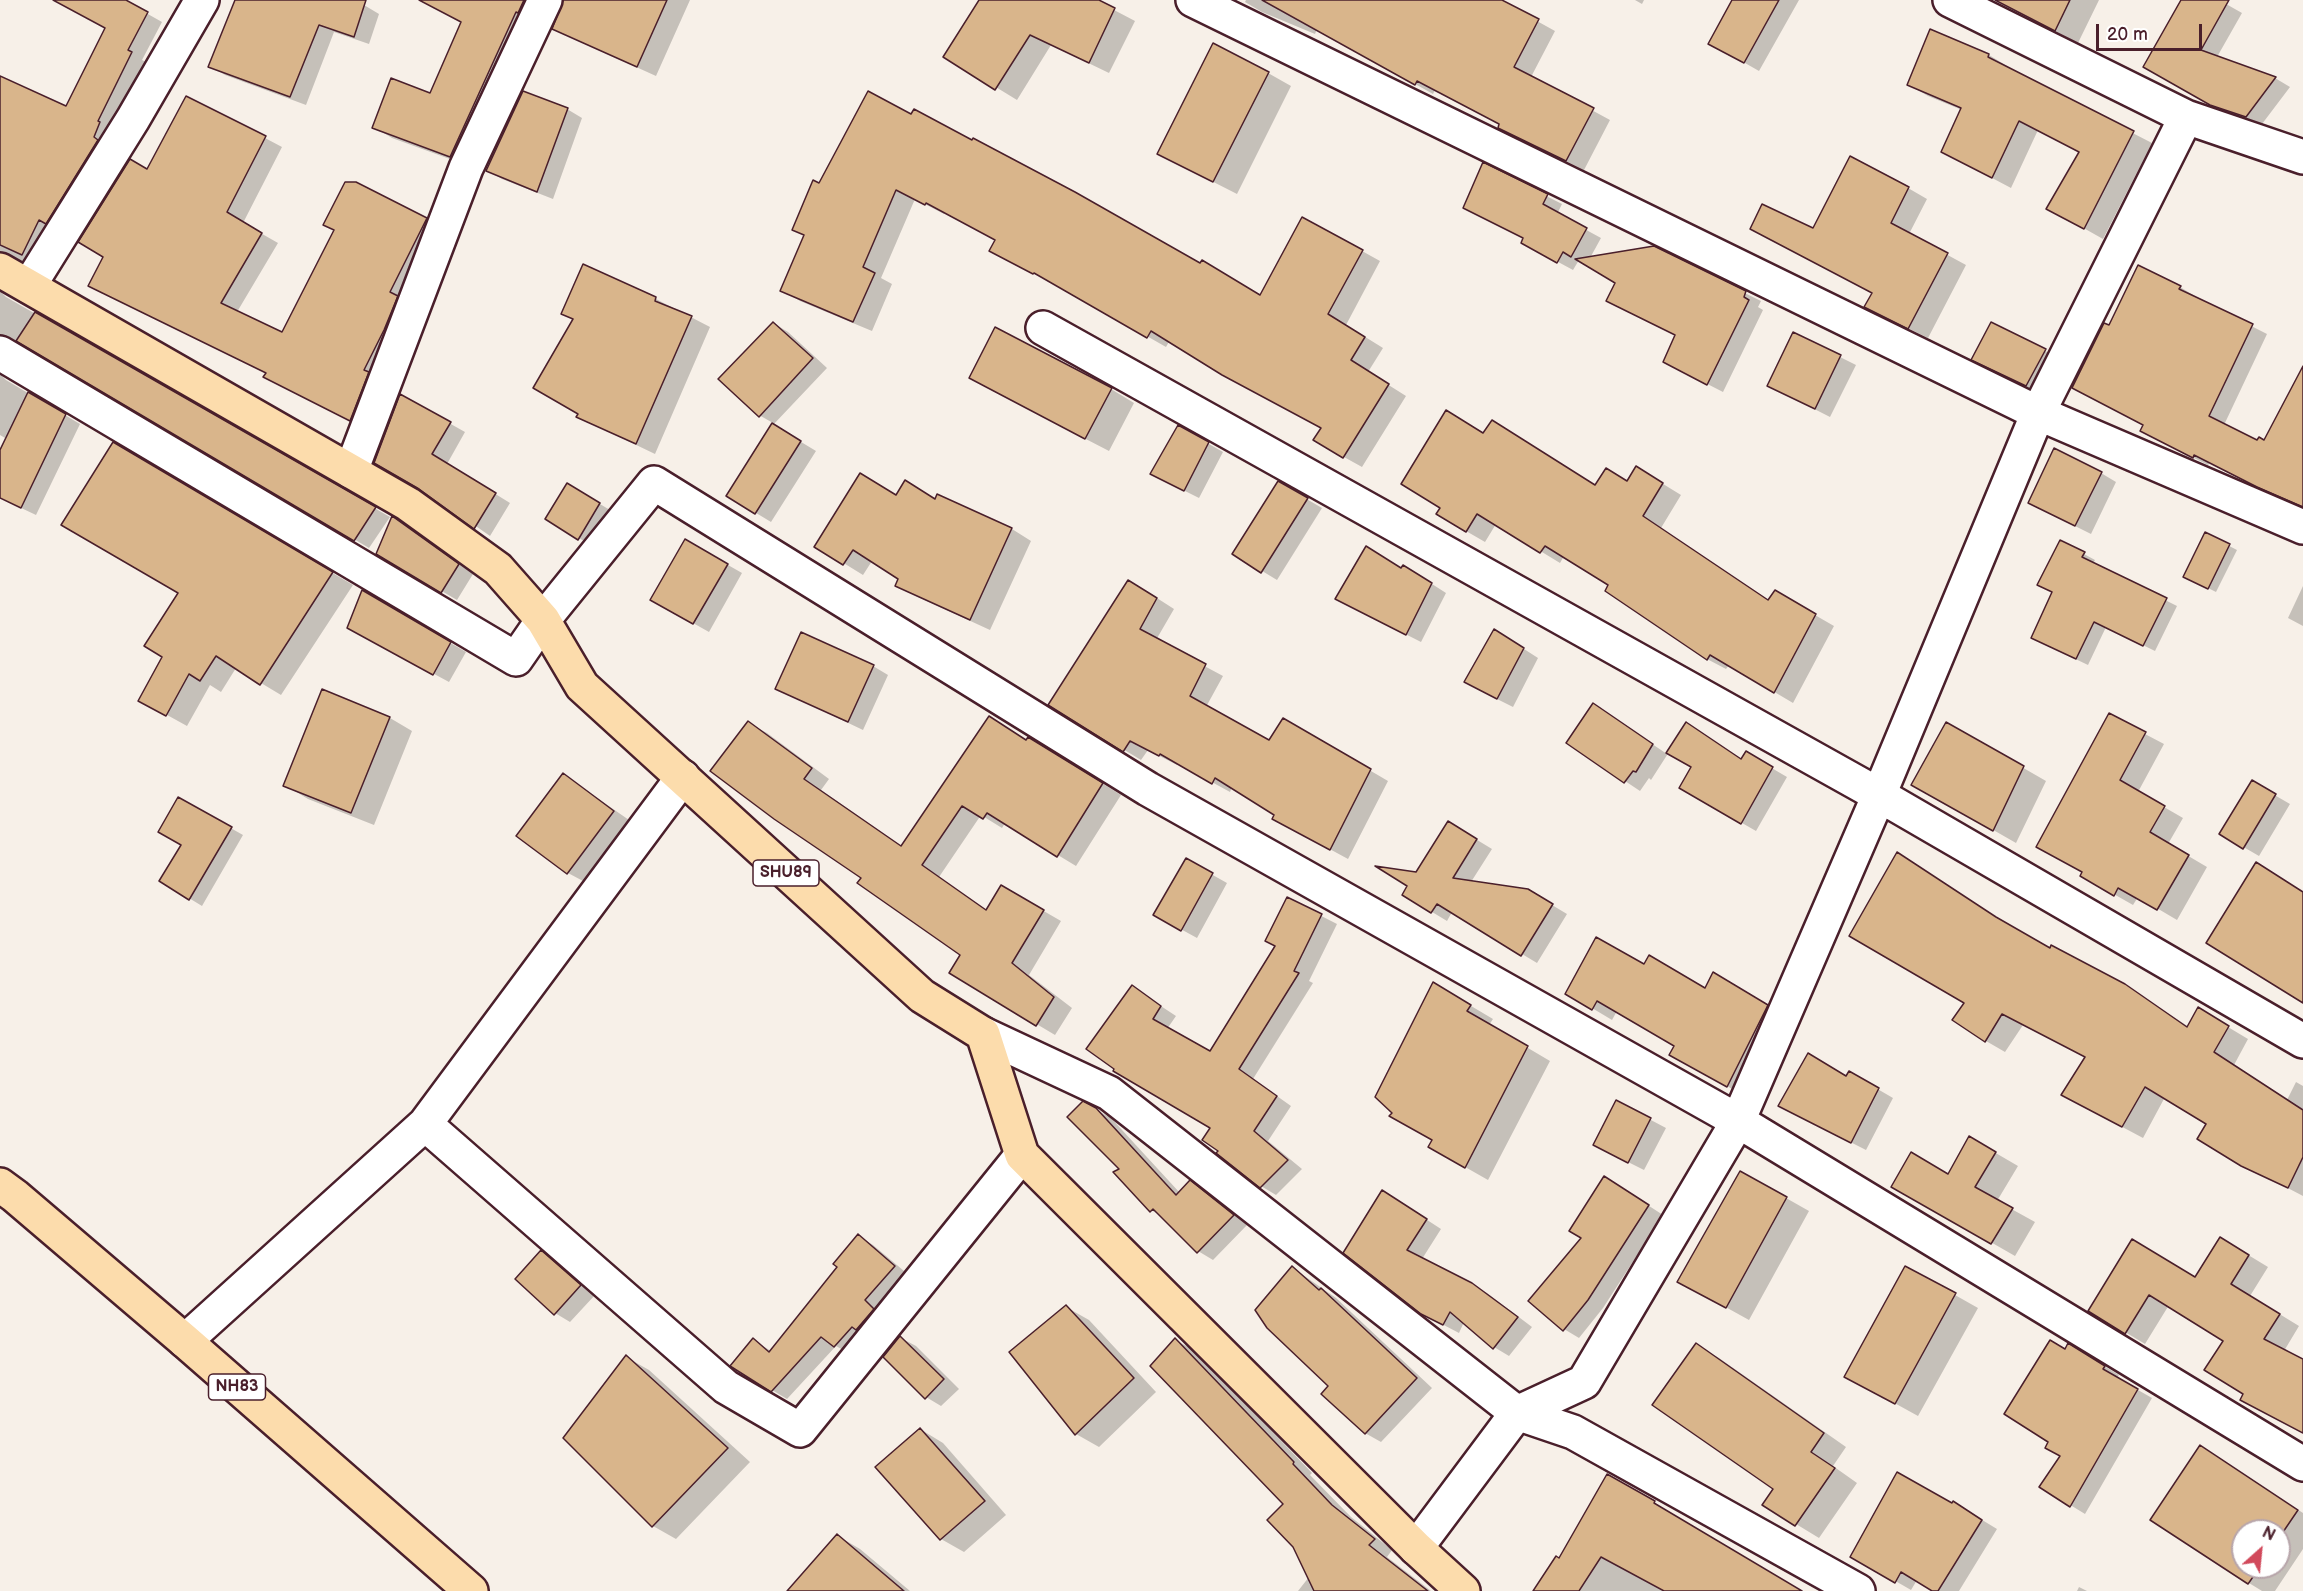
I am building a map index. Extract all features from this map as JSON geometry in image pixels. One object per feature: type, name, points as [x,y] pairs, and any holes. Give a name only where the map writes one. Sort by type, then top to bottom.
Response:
[{"type":"main road","name":"SHU89","points":[[0,270],[408,504],[498,569],[543,620],[582,686],[922,996],[983,1034]]},
{"type":"main road","points":[[983,1034],[1022,1155],[1416,1548],[1463,1591]]},
{"type":"main road","name":"NH83","points":[[0,1185],[185,1341],[471,1591]]},
{"type":"street","points":[[29,286],[133,119],[202,0]]},
{"type":"street","points":[[351,471],[466,168],[545,0]]},
{"type":"street","points":[[1194,0],[2038,413],[2303,527]]},
{"type":"street","points":[[1950,0],[2186,117],[2303,157]]},
{"type":"street","points":[[1416,1548],[1517,1413],[1584,1382],[1738,1121],[1879,795],[2038,413],[2186,117]]},
{"type":"street","points":[[1043,328],[1879,795],[2303,1041]]},
{"type":"street","points":[[0,353],[516,660],[543,620],[654,483],[1148,789],[1738,1121],[2303,1464]]},
{"type":"street","points":[[185,1341],[425,1124],[683,777]]},
{"type":"street","points":[[983,1034],[1109,1093],[1517,1413],[1572,1432],[1858,1591]]},
{"type":"street","points":[[425,1124],[726,1387],[800,1430],[1022,1155]]},
{"type":"building","points":[[53,0],[126,0],[148,12],[128,50],[132,52],[98,121],[100,122],[94,137],[98,140],[46,224],[39,220],[22,255],[0,245],[0,76],[66,106],[105,28]]},
{"type":"building","points":[[235,0],[366,0],[354,37],[319,25],[290,97],[208,67]]},
{"type":"building","points":[[419,0],[524,0],[518,13],[516,12],[450,157],[372,128],[391,78],[430,93],[461,22]]},
{"type":"building","points":[[563,0],[667,0],[637,67],[552,29]]},
{"type":"building","points":[[979,0],[1099,0],[1115,8],[1089,63],[1030,35],[995,90],[943,57]]},
{"type":"building","points":[[1262,0],[1502,0],[1539,19],[1514,67],[1594,108],[1566,161],[1498,128],[1499,124],[1417,81],[1415,85]]},
{"type":"building","points":[[1732,0],[1779,0],[1744,63],[1708,44]]},
{"type":"building","points":[[1995,0],[2070,0],[2055,31]]},
{"type":"building","points":[[2181,0],[2229,0],[2201,50],[2276,77],[2246,117],[2210,105],[2143,67]]},
{"type":"building","points":[[1930,29],[1989,54],[1988,57],[2134,131],[2084,229],[2046,209],[2079,152],[2019,121],[1992,178],[1941,152],[1961,108],[1907,85]]},
{"type":"building","points":[[1213,43],[1269,72],[1213,182],[1157,154]]},
{"type":"building","points":[[523,91],[568,108],[537,192],[486,171]]},
{"type":"building","points":[[868,91],[911,114],[914,109],[972,140],[973,138],[1075,192],[1200,263],[1202,260],[1260,295],[1302,217],[1363,250],[1328,314],[1365,337],[1351,360],[1389,384],[1343,458],[1313,440],[1321,428],[1222,375],[1151,331],[1147,338],[1034,273],[989,251],[995,240],[926,203],[925,205],[896,190],[863,267],[875,273],[853,322],[780,291],[804,235],[792,230],[813,180],[819,183]]},
{"type":"building","points":[[186,96],[266,136],[227,212],[262,233],[221,303],[282,332],[334,230],[323,225],[345,182],[356,182],[427,218],[390,292],[398,296],[364,370],[369,372],[350,421],[263,377],[266,373],[88,286],[103,257],[78,242],[130,159],[147,169]]},
{"type":"building","points":[[1850,156],[1909,187],[1891,223],[1948,253],[1908,329],[1864,307],[1872,293],[1750,229],[1762,204],[1813,228]]},
{"type":"building","points":[[1483,162],[1548,194],[1543,204],[1587,228],[1571,257],[1563,252],[1557,263],[1521,243],[1523,238],[1463,208]]},
{"type":"building","points":[[1654,246],[1746,291],[1744,297],[1749,300],[1707,385],[1663,362],[1675,335],[1606,301],[1615,283],[1575,259]]},
{"type":"building","points":[[583,264],[656,297],[655,301],[692,316],[636,444],[576,417],[578,414],[533,388],[573,319],[561,314]]},
{"type":"building","points":[[2138,265],[2181,286],[2179,289],[2253,324],[2209,416],[2257,440],[2259,437],[2264,440],[2303,366],[2303,507],[2194,455],[2193,458],[2140,431],[2143,425],[2072,388],[2104,323],[2109,325]]},
{"type":"building","points":[[35,312],[376,507],[354,541],[16,341]]},
{"type":"building","points":[[773,322],[813,358],[759,417],[718,379]]},
{"type":"building","points":[[1991,322],[2046,349],[2026,386],[1971,360]]},
{"type":"building","points":[[995,327],[1112,388],[1085,439],[969,378]]},
{"type":"building","points":[[1793,332],[1841,355],[1815,409],[1767,386]]},
{"type":"building","points":[[28,392],[66,414],[21,508],[0,498],[0,450]]},
{"type":"building","points":[[400,394],[451,422],[432,454],[496,493],[474,529],[419,489],[374,463]]},
{"type":"building","points":[[1446,410],[1483,433],[1492,420],[1595,485],[1606,468],[1627,481],[1636,466],[1663,483],[1643,516],[1768,600],[1775,590],[1816,614],[1774,693],[1710,655],[1707,660],[1605,591],[1608,585],[1545,546],[1540,553],[1477,514],[1466,532],[1436,514],[1440,508],[1401,484]]},
{"type":"building","points":[[772,423],[801,441],[755,514],[726,496]]},
{"type":"building","points":[[1178,425],[1209,442],[1184,491],[1150,474]]},
{"type":"building","points":[[113,442],[333,572],[260,685],[216,656],[200,681],[189,674],[166,716],[138,701],[162,657],[144,646],[178,593],[61,525]]},
{"type":"building","points":[[2054,448],[2102,472],[2075,526],[2028,503]]},
{"type":"building","points":[[860,473],[896,495],[905,480],[935,499],[937,494],[1012,528],[970,620],[895,586],[898,579],[853,550],[843,565],[814,547]]},
{"type":"building","points":[[1278,481],[1308,498],[1261,573],[1232,554]]},
{"type":"building","points":[[567,483],[600,503],[578,540],[545,519]]},
{"type":"building","points":[[392,516],[459,564],[441,593],[376,554]]},
{"type":"building","points":[[2205,532],[2230,544],[2208,589],[2183,577]]},
{"type":"building","points":[[685,539],[728,564],[693,624],[650,600]]},
{"type":"building","points":[[2060,540],[2085,552],[2082,557],[2167,598],[2143,646],[2094,622],[2076,659],[2031,638],[2052,592],[2037,585]]},
{"type":"building","points":[[1366,546],[1401,568],[1403,565],[1432,583],[1406,635],[1335,599]]},
{"type":"building","points":[[1128,580],[1157,598],[1140,629],[1206,664],[1190,696],[1269,740],[1283,718],[1371,769],[1330,850],[1272,819],[1274,815],[1215,778],[1212,784],[1160,754],[1159,756],[1130,741],[1123,752],[1048,705]]},
{"type":"building","points":[[362,590],[451,642],[433,675],[347,628]]},
{"type":"building","points":[[1494,629],[1524,648],[1497,699],[1464,682]]},
{"type":"building","points":[[801,632],[874,665],[848,722],[775,689]]},
{"type":"building","points":[[322,689],[390,717],[351,813],[283,786]]},
{"type":"building","points":[[1593,703],[1653,744],[1636,772],[1633,771],[1624,783],[1566,743]]},
{"type":"building","points":[[2109,713],[2146,732],[2120,780],[2165,806],[2150,832],[2189,855],[2157,910],[2118,888],[2114,896],[2080,876],[2082,872],[2036,847]]},
{"type":"building","points":[[989,716],[1026,740],[1028,737],[1103,783],[1057,857],[987,813],[983,819],[962,806],[922,865],[986,910],[1001,885],[1044,910],[1012,963],[1054,997],[1036,1026],[949,973],[960,955],[857,883],[861,878],[774,819],[710,771],[748,721],[812,768],[804,779],[901,846]]},
{"type":"building","points":[[1686,722],[1741,759],[1746,751],[1773,767],[1741,824],[1679,788],[1691,767],[1666,753]]},
{"type":"building","points":[[1946,722],[2024,766],[1993,831],[1911,785]]},
{"type":"building","points":[[563,773],[614,811],[567,874],[516,836]]},
{"type":"building","points":[[2252,780],[2276,794],[2243,849],[2219,834]]},
{"type":"building","points":[[178,797],[232,827],[189,900],[159,881],[181,845],[158,832]]},
{"type":"building","points":[[1448,821],[1477,839],[1453,878],[1528,889],[1553,904],[1521,956],[1437,904],[1431,913],[1402,895],[1407,886],[1375,866],[1416,872]]},
{"type":"building","points":[[1897,852],[1996,917],[2050,948],[2051,945],[2125,984],[2187,1027],[2198,1007],[2229,1026],[2214,1052],[2303,1110],[2303,1157],[2288,1188],[2241,1166],[2197,1139],[2206,1124],[2145,1087],[2122,1127],[2061,1095],[2085,1057],[2002,1014],[1985,1042],[1952,1020],[1964,1003],[1849,936]]},
{"type":"building","points":[[1186,858],[1213,873],[1181,931],[1153,915]]},
{"type":"building","points":[[2256,862],[2303,892],[2303,1003],[2206,943]]},
{"type":"building","points":[[1287,897],[1322,914],[1294,971],[1299,973],[1239,1069],[1277,1096],[1254,1131],[1288,1160],[1260,1188],[1202,1140],[1210,1128],[1113,1071],[1114,1069],[1086,1049],[1132,985],[1161,1006],[1153,1019],[1210,1051],[1275,946],[1265,941]]},
{"type":"building","points":[[1596,937],[1644,964],[1649,955],[1705,988],[1713,972],[1768,1005],[1727,1087],[1669,1055],[1674,1046],[1597,1001],[1592,1010],[1565,994]]},
{"type":"building","points":[[1433,982],[1471,1005],[1467,1011],[1528,1046],[1465,1168],[1428,1147],[1432,1140],[1389,1116],[1392,1113],[1375,1097]]},
{"type":"building","points":[[1808,1053],[1846,1076],[1849,1071],[1879,1088],[1851,1143],[1778,1106]]},
{"type":"building","points":[[1616,1100],[1651,1118],[1628,1163],[1593,1145]]},
{"type":"building","points":[[1083,1101],[1096,1108],[1176,1195],[1190,1180],[1234,1215],[1197,1253],[1153,1209],[1150,1212],[1113,1172],[1119,1169],[1067,1117]]},
{"type":"building","points":[[1969,1136],[1996,1152],[1975,1187],[2013,1208],[1991,1244],[1891,1187],[1911,1152],[1948,1174]]},
{"type":"building","points":[[1740,1171],[1787,1197],[1726,1308],[1677,1282]]},
{"type":"building","points":[[1604,1176],[1649,1205],[1588,1300],[1563,1331],[1528,1301],[1581,1238],[1569,1231]]},
{"type":"building","points":[[1382,1190],[1427,1219],[1407,1250],[1472,1283],[1518,1317],[1493,1349],[1450,1312],[1443,1325],[1421,1314],[1343,1253]]},
{"type":"building","points":[[858,1234],[895,1266],[865,1300],[874,1309],[856,1330],[852,1327],[834,1347],[821,1337],[771,1392],[730,1366],[753,1338],[769,1352],[837,1267],[833,1264]]},
{"type":"building","points":[[2220,1237],[2249,1255],[2231,1284],[2280,1314],[2264,1339],[2303,1359],[2303,1433],[2240,1400],[2243,1394],[2204,1370],[2223,1341],[2149,1295],[2125,1334],[2088,1311],[2132,1239],[2195,1277]]},
{"type":"building","points":[[541,1250],[581,1285],[554,1315],[515,1279]]},
{"type":"building","points":[[1292,1266],[1319,1290],[1321,1288],[1417,1378],[1365,1434],[1321,1394],[1328,1386],[1267,1328],[1255,1310]]},
{"type":"building","points":[[1905,1266],[1956,1293],[1895,1404],[1844,1377]]},
{"type":"building","points":[[1066,1305],[1134,1378],[1075,1435],[1009,1352]]},
{"type":"building","points":[[900,1336],[944,1379],[925,1399],[883,1357]]},
{"type":"building","points":[[1175,1338],[1332,1505],[1375,1539],[1369,1545],[1428,1591],[1314,1591],[1293,1547],[1267,1520],[1283,1504],[1150,1366]]},
{"type":"building","points":[[2050,1340],[2065,1349],[2068,1343],[2105,1366],[2103,1369],[2138,1389],[2070,1507],[2039,1487],[2060,1456],[2045,1448],[2048,1442],[2004,1414]]},
{"type":"building","points":[[1696,1343],[1824,1433],[1811,1452],[1835,1468],[1795,1526],[1762,1505],[1773,1489],[1652,1405]]},
{"type":"building","points":[[626,1355],[728,1448],[652,1527],[563,1438]]},
{"type":"building","points":[[920,1428],[985,1501],[940,1540],[875,1467]]},
{"type":"building","points":[[2200,1445],[2298,1510],[2291,1520],[2231,1519],[2231,1573],[2150,1520]]},
{"type":"building","points":[[1897,1472],[1952,1503],[1953,1501],[1982,1520],[1938,1591],[1932,1591],[1901,1572],[1895,1583],[1850,1557]]},
{"type":"building","points":[[1607,1474],[1802,1591],[1664,1591],[1601,1557],[1579,1591],[1533,1591],[1556,1556],[1559,1558]]},
{"type":"building","points":[[837,1534],[904,1591],[787,1591]]},
{"type":"building","points":[[2240,1579],[2252,1579],[2248,1584]]}]
